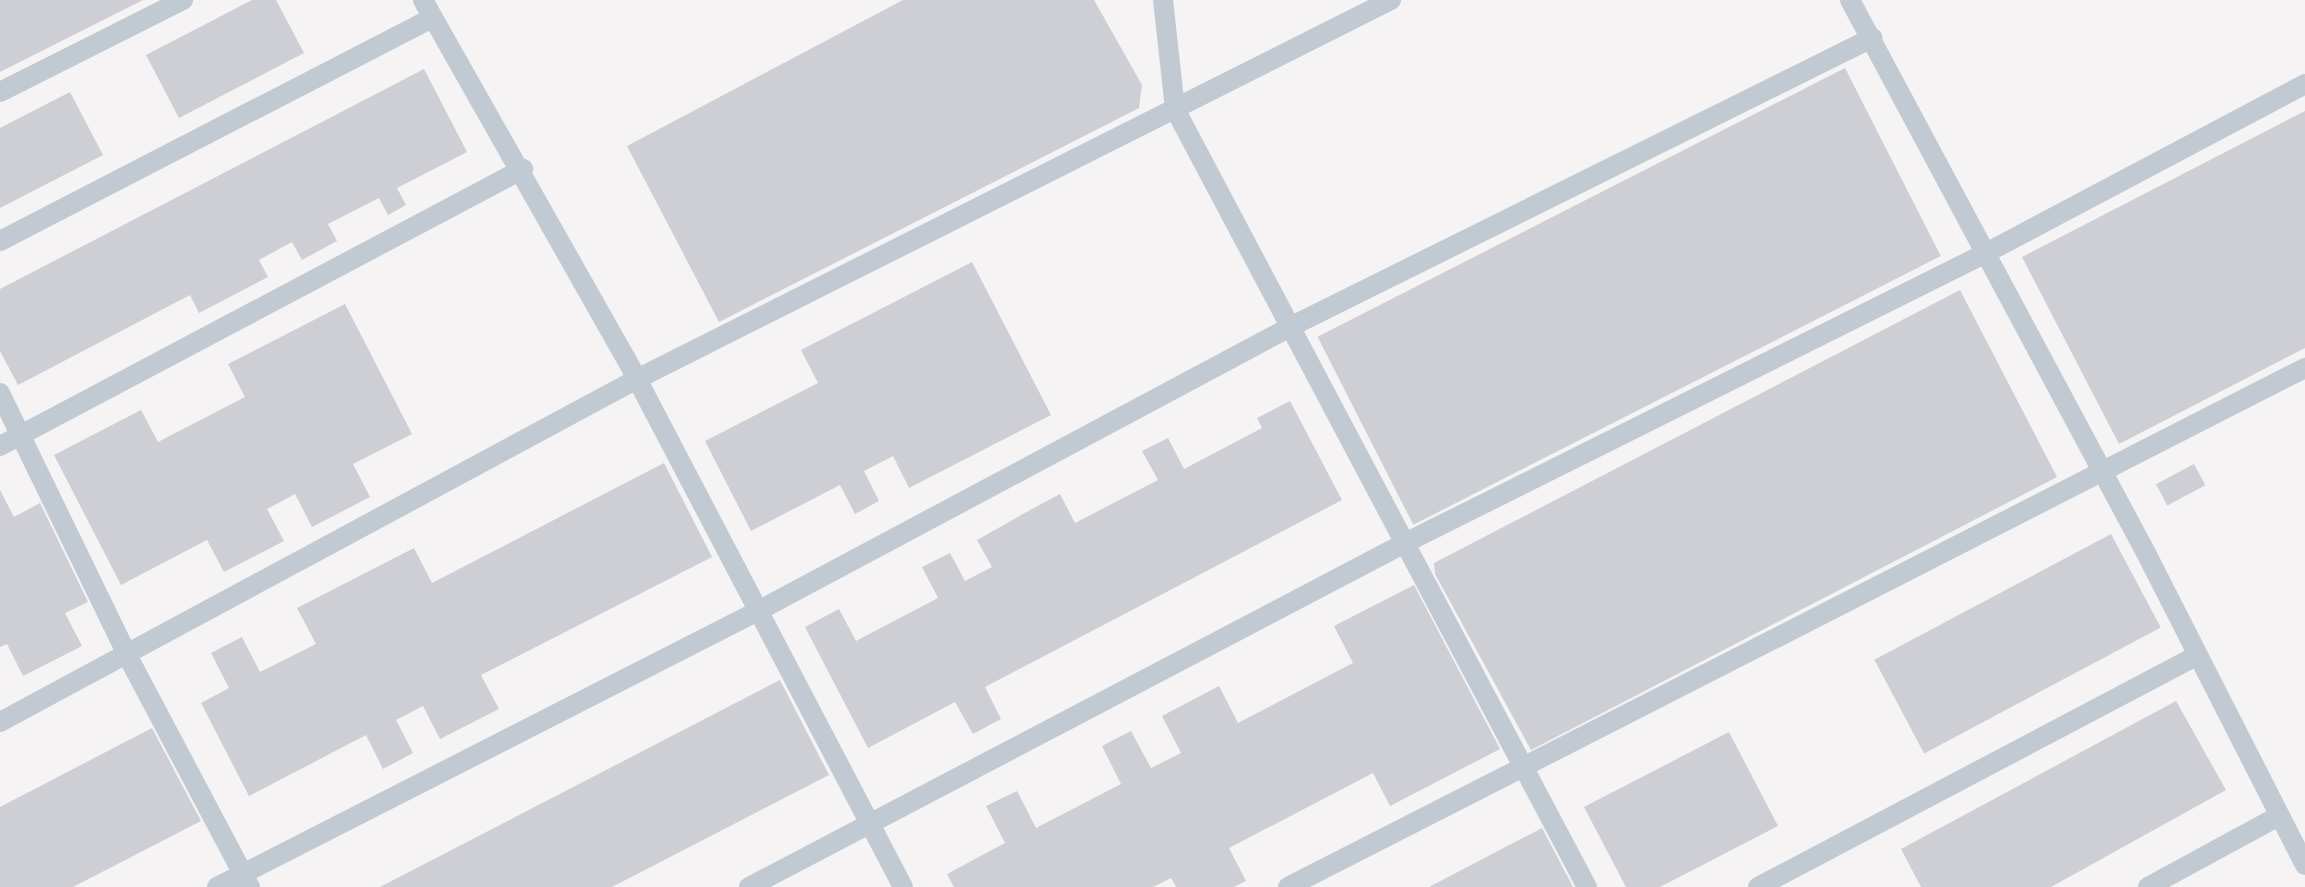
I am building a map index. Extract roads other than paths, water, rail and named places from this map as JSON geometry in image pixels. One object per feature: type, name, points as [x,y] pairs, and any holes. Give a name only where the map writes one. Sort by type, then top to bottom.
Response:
[{"type":"street","points":[[0,92],[183,0]]},
{"type":"street","points":[[423,0],[524,169],[637,379],[903,887]]},
{"type":"street","points":[[1163,0],[1175,109],[1407,542],[1587,887]]},
{"type":"street","points":[[0,722],[637,379],[1391,0]]},
{"type":"street","points":[[1850,0],[2103,472],[2305,865]]},
{"type":"street","points":[[0,241],[432,18]]},
{"type":"street","points":[[217,887],[247,880],[1292,326],[1872,38]]},
{"type":"street","points":[[749,887],[1407,542],[1986,253],[2305,84]]},
{"type":"street","points":[[0,446],[524,169]]},
{"type":"street","points":[[1288,887],[2305,368]]},
{"type":"street","points":[[0,393],[22,434],[126,653],[247,880]]},
{"type":"street","points":[[1758,887],[2196,656]]},
{"type":"street","points":[[2148,887],[2279,816]]}]
